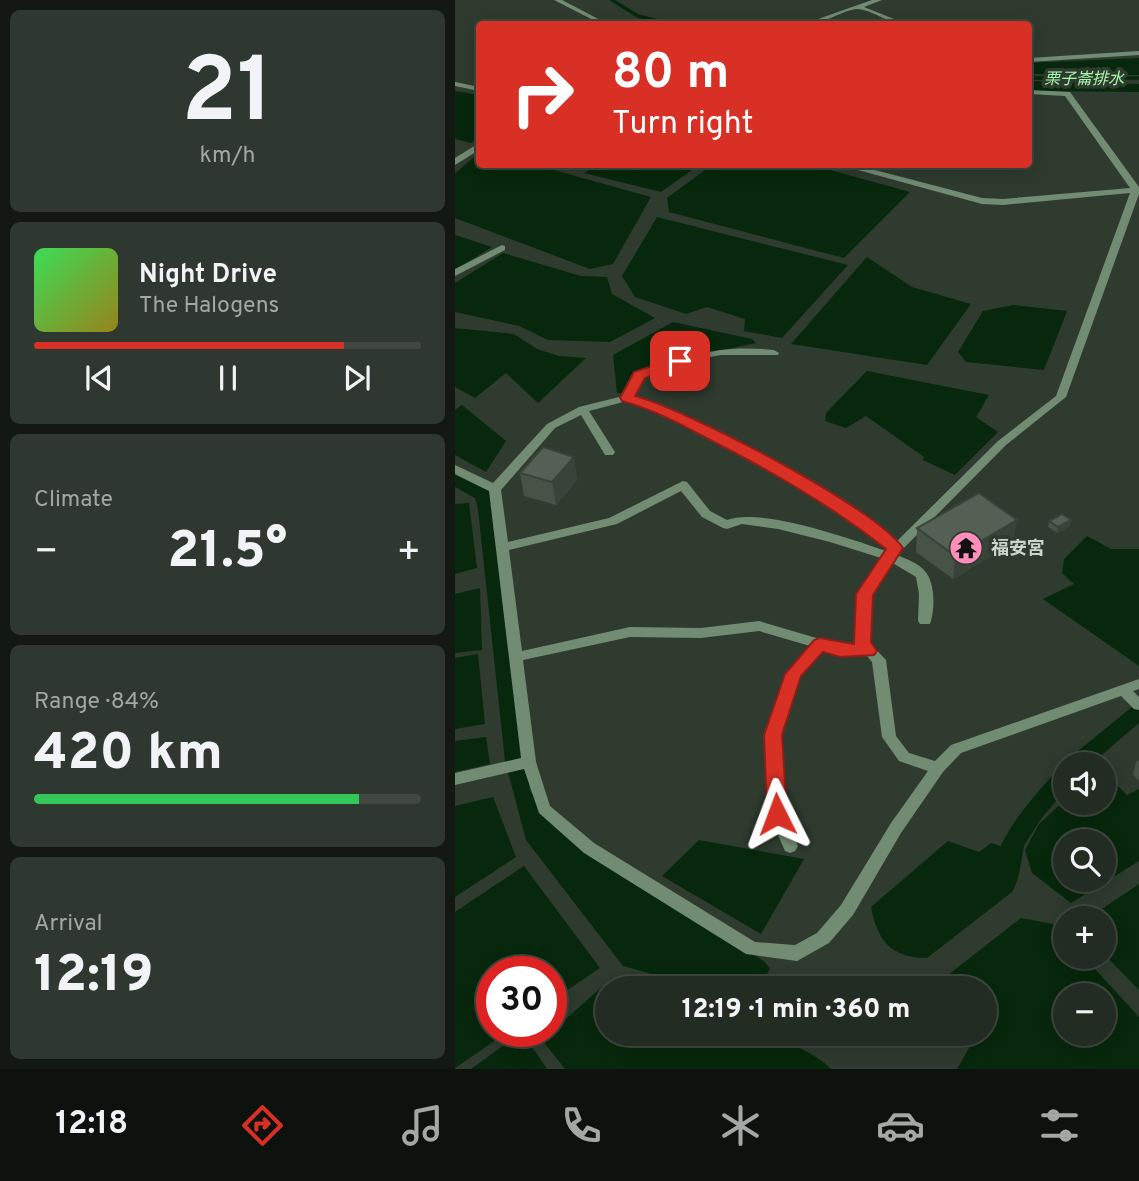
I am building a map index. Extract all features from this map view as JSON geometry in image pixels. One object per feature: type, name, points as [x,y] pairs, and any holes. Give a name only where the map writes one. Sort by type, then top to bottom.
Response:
[{"type":"street","points":[[557,0],[599,21]]},
{"type":"street","points":[[840,0],[894,21]]},
{"type":"street","points":[[816,21],[879,0]]},
{"type":"street","points":[[1032,60],[1139,53]]},
{"type":"street","points":[[456,85],[476,88]]},
{"type":"street","points":[[1032,92],[1061,92],[1071,97],[1138,190]]},
{"type":"street","points":[[455,162],[476,149]]},
{"type":"street","points":[[855,168],[982,201],[1003,202],[1138,190]]},
{"type":"street","points":[[939,768],[904,757],[889,737],[879,660],[862,643],[864,594],[892,553],[1002,443],[1061,397],[1138,190]]},
{"type":"street","points":[[455,273],[502,248]]},
{"type":"street","points":[[627,398],[639,375],[680,361],[740,348],[774,354]]},
{"type":"street","points":[[925,621],[925,582],[918,570],[892,553],[844,508],[753,456],[654,405],[627,398],[583,409],[551,426],[495,489],[516,657],[523,764],[544,809],[589,848],[752,949],[797,953],[824,938],[847,911],[896,828],[939,768],[957,749],[1139,684]]},
{"type":"street","points":[[583,409],[609,452]]},
{"type":"street","points":[[455,469],[495,489]]},
{"type":"street","points":[[503,547],[613,522],[683,485],[705,514],[727,524],[739,519],[800,530],[892,553]]},
{"type":"street","points":[[516,657],[630,632],[701,633],[759,626],[840,650],[868,651]]},
{"type":"street","points":[[790,846],[777,814],[773,735],[793,674],[820,644]]},
{"type":"street","points":[[1124,691],[1139,705]]},
{"type":"street","points":[[455,779],[523,764]]},
{"type":"shaded area","points":[[1139,58],[1139,75],[1032,74],[1032,63]]},
{"type":"shaded area","points":[[1032,81],[1139,84],[1139,92],[1032,91]]},
{"type":"shaded area","points":[[455,91],[476,94],[476,139],[471,143],[455,139]]},
{"type":"shaded area","points":[[476,156],[476,168],[547,168],[651,197],[613,264],[590,269],[455,218],[455,173]]},
{"type":"shaded area","points":[[592,168],[695,168],[661,192],[584,173]]},
{"type":"shaded area","points":[[708,168],[823,168],[910,192],[844,258],[669,212],[667,198]]},
{"type":"shaded area","points":[[657,217],[848,265],[782,338],[744,331],[745,319],[707,307],[686,314],[635,297],[622,276]]},
{"type":"shaded area","points":[[455,235],[492,247],[455,270]]},
{"type":"shaded area","points":[[503,253],[581,276],[607,277],[612,294],[655,318],[610,342],[548,340],[519,326],[455,312],[455,283]]},
{"type":"shaded area","points":[[867,257],[912,287],[971,304],[927,365],[791,344]]},
{"type":"shaded area","points":[[1013,305],[1067,311],[1044,370],[966,362],[958,352],[983,311]]},
{"type":"shaded area","points":[[673,322],[752,339],[756,343],[675,360],[650,371],[626,394],[617,393],[613,355]]},
{"type":"shaded area","points":[[455,328],[514,334],[537,349],[559,356],[586,358],[538,403],[506,373],[475,398],[455,387]]},
{"type":"shaded area","points":[[867,371],[989,395],[976,417],[998,432],[955,475],[923,460],[924,457],[866,416],[846,428],[825,421],[826,413]]},
{"type":"shaded area","points":[[462,405],[506,441],[486,472],[455,455],[455,410]]},
{"type":"shaded area","points":[[489,495],[530,791],[555,828],[765,962],[770,969],[766,976],[659,976],[623,966],[526,840],[505,761],[477,500]]},
{"type":"shaded area","points":[[469,503],[477,568],[455,574],[455,504]]},
{"type":"shaded area","points":[[1087,536],[1111,549],[1139,549],[1139,666],[1043,599],[1074,584],[1062,573],[1064,559]]},
{"type":"shaded area","points":[[480,588],[482,650],[455,653],[455,594]]},
{"type":"shaded area","points":[[478,654],[485,724],[455,729],[455,658]]},
{"type":"shaded area","points":[[486,737],[490,764],[455,772],[455,741]]},
{"type":"shaded area","points":[[1116,784],[1127,795],[1139,789],[1139,861],[1116,875],[1116,829],[1053,829],[1053,889],[1032,873],[1025,850],[1039,824],[1053,811],[1053,815],[1116,815]]},
{"type":"shaded area","points":[[493,797],[516,857],[455,897],[455,806]]},
{"type":"shaded area","points":[[1021,824],[1028,828],[1018,878],[1012,892],[927,958],[904,955],[888,945],[877,929],[871,907],[948,841],[979,852],[991,843],[1004,847]]},
{"type":"shaded area","points":[[699,840],[804,859],[761,934],[662,876]]},
{"type":"shaded area","points":[[524,866],[600,968],[567,990],[567,956],[476,956],[476,1047],[486,1047],[455,1068],[455,912]]},
{"type":"shaded area","points":[[1139,884],[1139,990],[1116,966],[1116,906],[1106,906]]},
{"type":"shaded area","points":[[1057,892],[1089,892],[1071,903]]},
{"type":"shaded area","points":[[1021,918],[1053,924],[1053,969],[1095,969],[1108,983],[1053,983],[1053,1046],[1116,1046],[1116,992],[1139,1017],[1139,1069],[957,1069],[970,1046],[997,1046],[997,976],[947,976]]},
{"type":"shaded area","points":[[595,993],[595,1046],[793,1046],[809,1053],[831,1069],[565,1069],[548,1047],[567,1047],[567,1018]]},
{"type":"shaded area","points":[[501,1047],[532,1047],[547,1069],[471,1069]]},
{"type":"building","points":[[543,447],[574,457],[552,482],[520,473]]},
{"type":"building","points":[[979,493],[1017,520],[955,556],[917,528]]},
{"type":"building","points":[[1062,514],[1071,520],[1058,527],[1049,521]]},
{"type":"waterway","name":"栗子崙排水","points":[[612,0],[638,16],[658,21]]},
{"type":"waterway","name":"栗子崙排水","points":[[1032,78],[1139,78]]},
{"type":"waterway","points":[[455,480],[483,495],[488,518]]},
{"type":"waterway","points":[[1091,752],[1139,712]]},
{"type":"waterway","points":[[1012,845],[1053,789]]},
{"type":"place","name":"福安宮","points":[[966,548]]},
{"type":"route","points":[[680,361],[639,375],[627,398],[654,405],[688,425],[753,456],[844,508],[895,548],[864,594],[862,643],[868,651],[840,650],[820,644],[793,674],[773,735],[777,814]]}]
